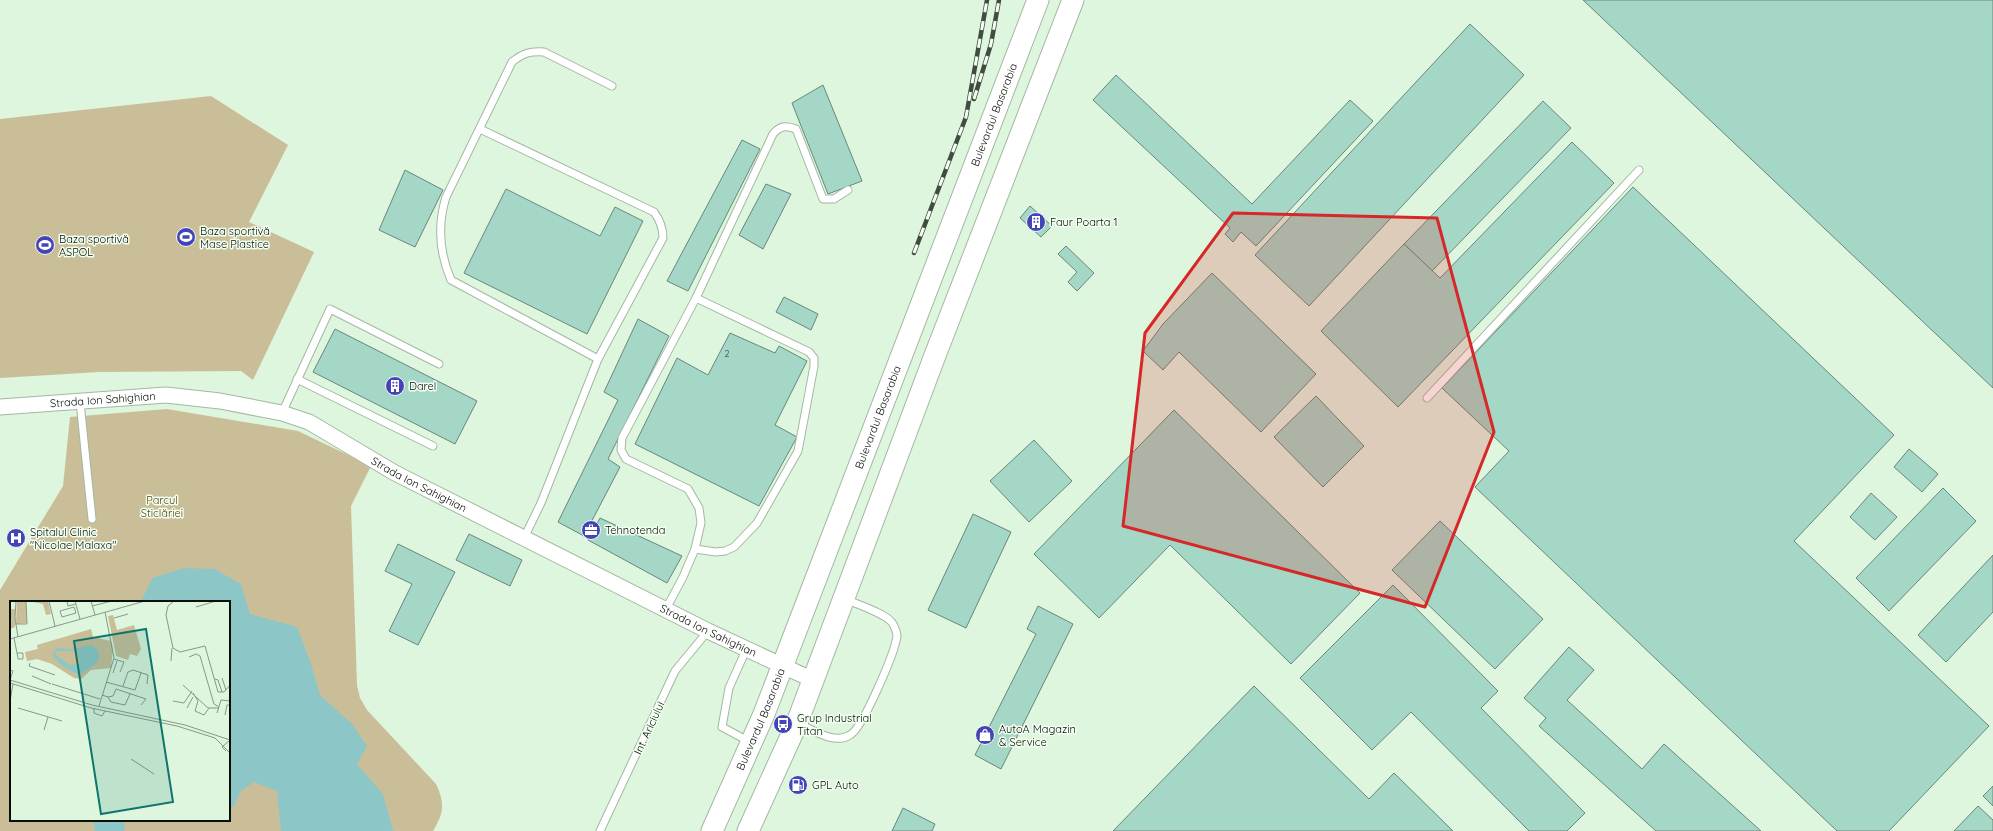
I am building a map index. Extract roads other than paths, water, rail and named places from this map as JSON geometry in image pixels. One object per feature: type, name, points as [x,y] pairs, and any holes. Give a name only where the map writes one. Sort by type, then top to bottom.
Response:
[{"type":"main road","name":"Bulevardul Basarabia","points":[[712,831],[752,743],[1038,0]]},
{"type":"main road","points":[[748,831],[797,723],[843,599],[1073,0]]},
{"type":"street","name":"Strada Ion Sahighian","points":[[0,407],[166,395],[220,401],[282,413],[309,422],[395,473],[746,650],[813,680]]},
{"type":"lane","points":[[598,359],[451,280],[440,248],[440,217],[446,197],[512,62],[522,54],[532,51],[544,52],[612,86]]},
{"type":"lane","points":[[666,609],[683,577],[694,549],[701,523],[699,508],[688,489],[626,459],[621,450],[622,438],[696,298],[773,134],[779,128],[786,126],[796,129],[823,199],[834,199],[848,190]]},
{"type":"lane","points":[[480,129],[654,212],[660,220],[662,238],[598,359],[541,503],[524,538]]},
{"type":"lane","points":[[1427,398],[1639,170]]},
{"type":"lane","points":[[694,549],[711,552],[725,551],[734,547],[757,523],[798,451],[814,358],[809,352],[696,298]]},
{"type":"lane","points":[[282,413],[330,309],[439,364]]},
{"type":"lane","points":[[297,379],[433,446]]},
{"type":"lane","points":[[80,402],[92,519]]},
{"type":"lane","points":[[797,723],[836,739],[851,735],[861,721],[893,652],[897,634],[893,623],[878,613],[843,599]]},
{"type":"lane","name":"Int. Ariciului","points":[[600,831],[675,671],[708,631]]},
{"type":"lane","points":[[746,650],[730,688],[722,727],[752,743]]},
{"type":"water","points":[[184,568],[215,569],[241,584],[250,614],[297,627],[311,664],[320,695],[352,724],[367,746],[357,764],[383,794],[393,831],[281,831],[277,791],[254,782],[240,792],[234,807],[230,806],[230,601],[141,601],[152,578]]},
{"type":"water","points":[[93,821],[125,821],[124,831],[95,831]]},
{"type":"railway","points":[[914,253],[966,117],[987,0]]},
{"type":"railway","points":[[974,99],[991,44],[999,0]]},
{"type":"place","name":"Faur Poarta 1","points":[[1036,222]]},
{"type":"place","name":"Baza sportivă Mase Plastice","points":[[186,237]]},
{"type":"place","name":"Baza sportivă ASPOL","points":[[45,245]]},
{"type":"place","name":"Darel","points":[[395,386]]},
{"type":"place","name":"Tehnotenda","points":[[591,530]]},
{"type":"place","name":"Spitalul Clinic \"Nicolae Malaxa\"","points":[[16,538]]},
{"type":"place","name":"Grup Industrial Titan","points":[[783,724]]},
{"type":"place","name":"AutoA Magazin & Service","points":[[985,735]]},
{"type":"place","name":"GPL Auto","points":[[798,785]]},
{"type":"park label","name":"Parcul Sticlăriei","points":[[162,506]]}]
